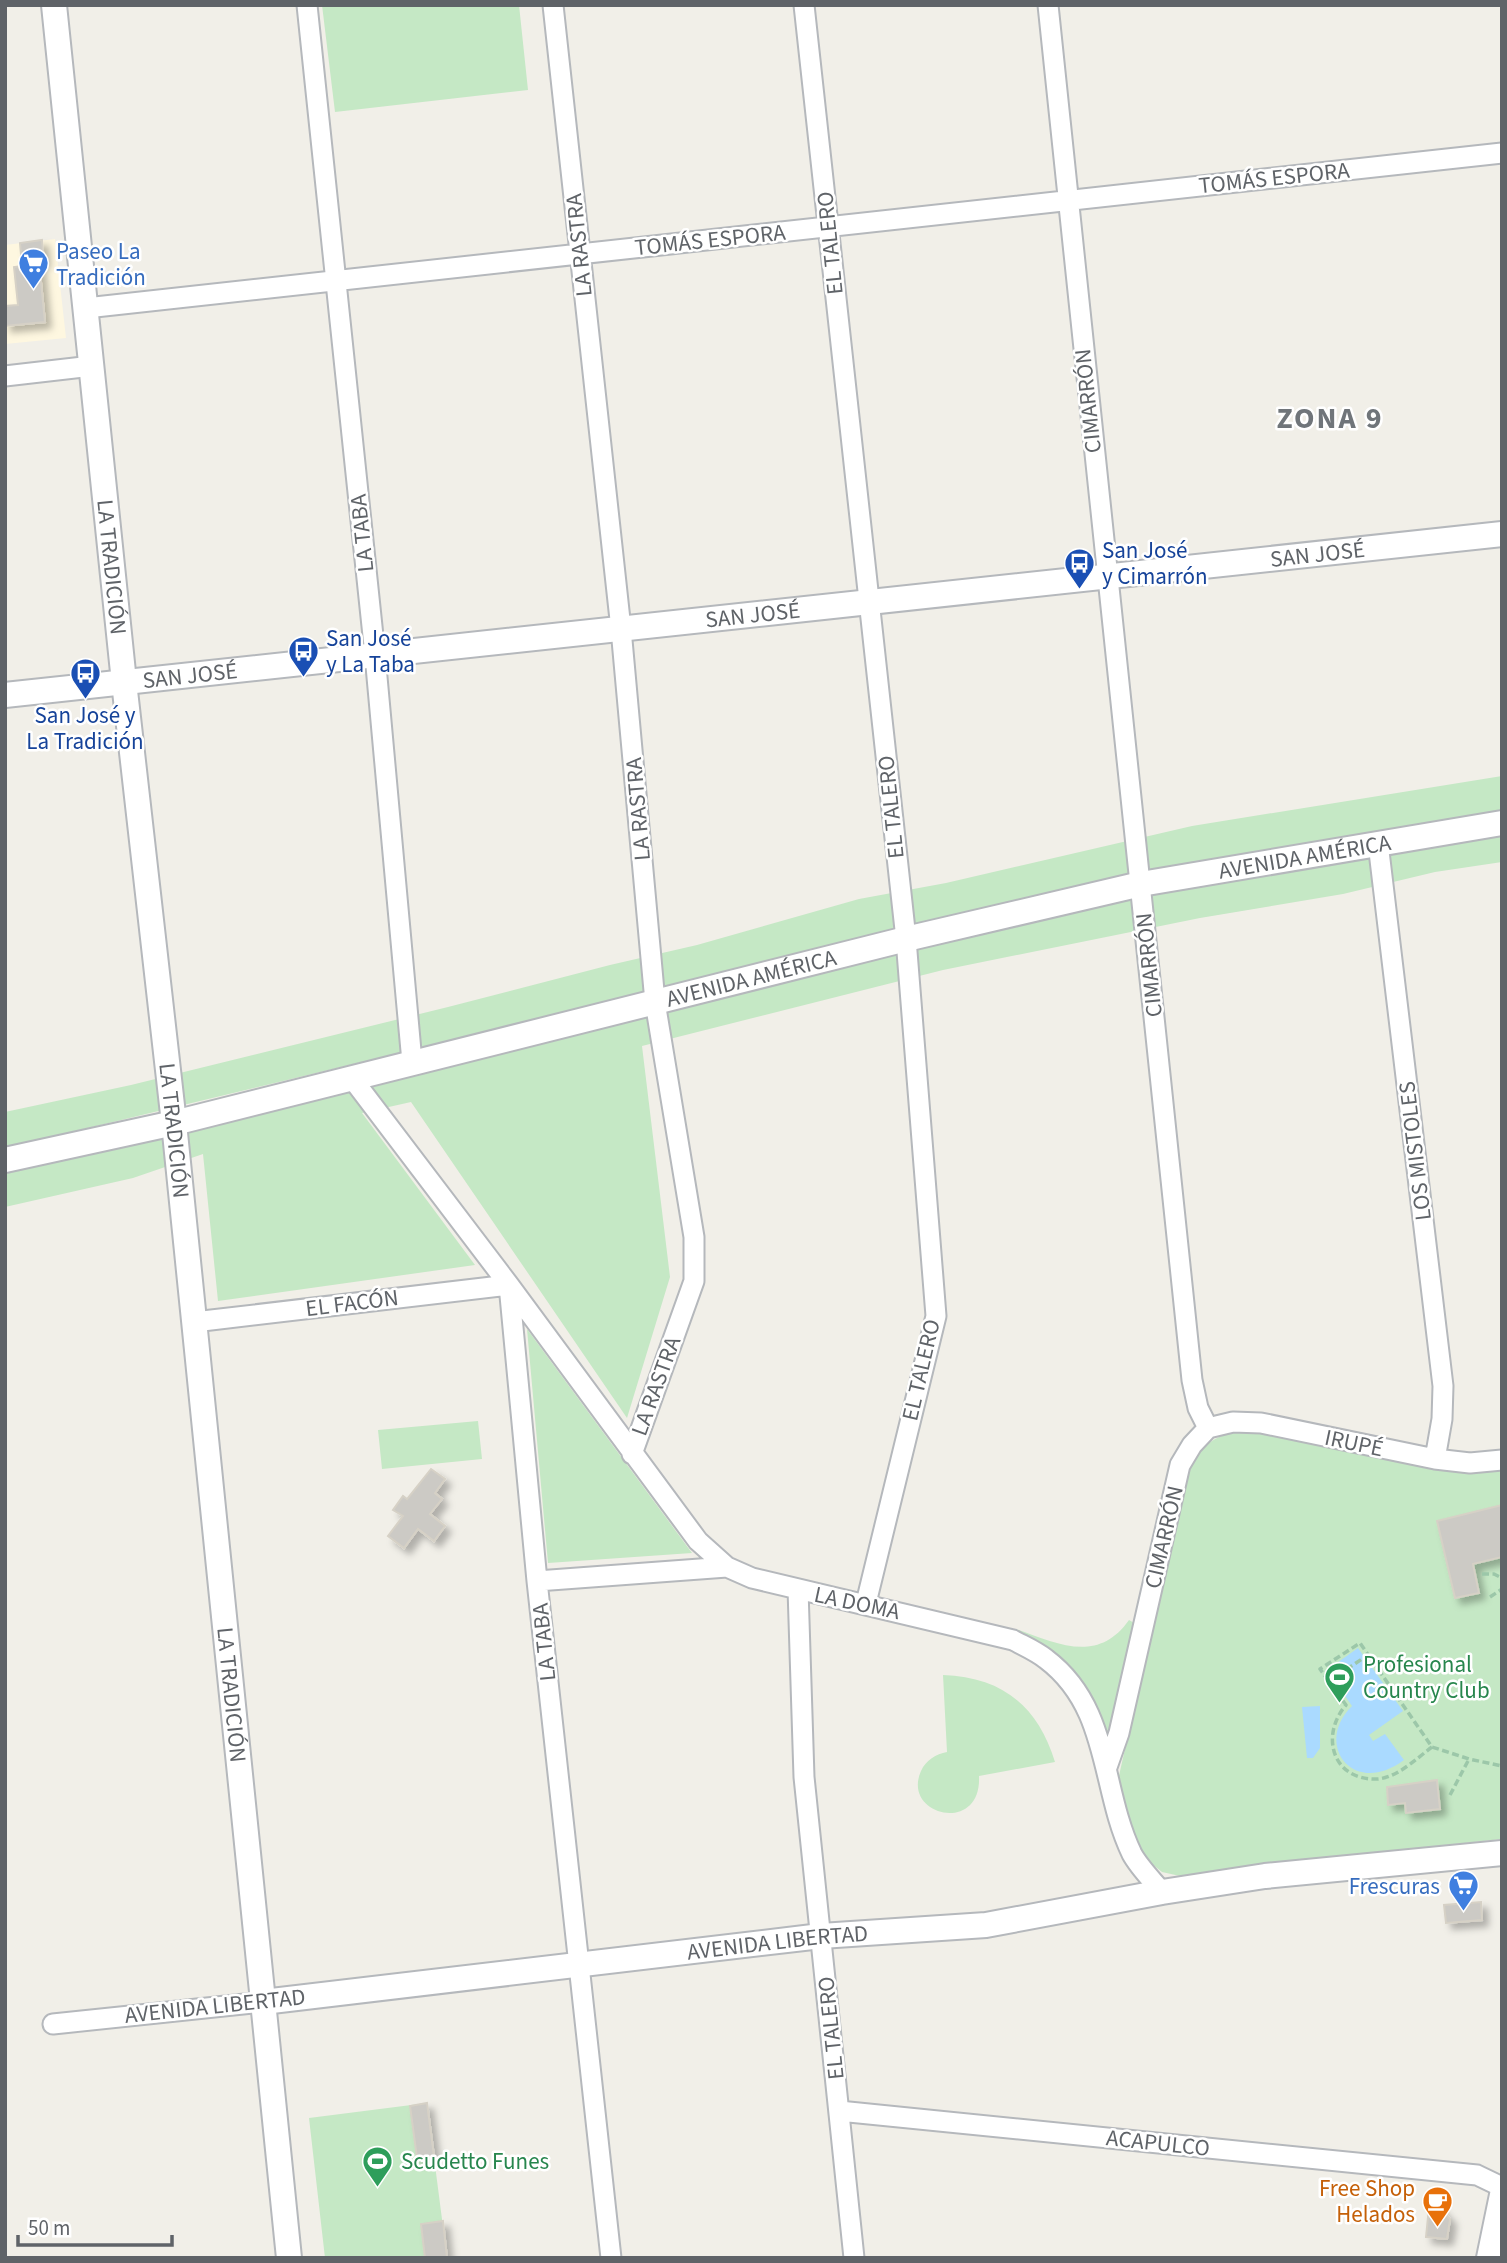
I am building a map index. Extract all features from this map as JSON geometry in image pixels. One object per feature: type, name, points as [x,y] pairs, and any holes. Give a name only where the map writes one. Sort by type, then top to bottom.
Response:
[{"type":"street","name":"LA TRADICIÓN","points":[[54,5],[124,682],[174,1123],[289,2258]]},
{"type":"street","name":"LA TABA","points":[[307,5],[375,655],[412,1062]]},
{"type":"street","name":"LA RASTRA","points":[[553,5],[621,629],[655,1002],[694,1237],[694,1281],[632,1454],[698,1541],[727,1567]]},
{"type":"street","name":"EL TALERO","points":[[804,5],[906,939],[936,1316],[866,1603]]},
{"type":"street","name":"CIMARRÓN","points":[[1048,5],[1105,576],[1141,884],[1192,1380],[1198,1408],[1208,1428],[1192,1445],[1180,1465],[1119,1732],[1107,1767]]},
{"type":"street","name":"TOMÁS ESPORA","points":[[86,309],[1502,153]]},
{"type":"street","points":[[5,376],[92,366]]},
{"type":"street","name":"SAN JOSÉ","points":[[5,695],[1502,534]]},
{"type":"street","name":"AVENIDA AMÉRICA","points":[[5,1160],[174,1123],[906,939],[1141,884],[1502,823]]},
{"type":"street","name":"LOS MISTOLES","points":[[1378,843],[1443,1386],[1443,1419],[1435,1459]]},
{"type":"street","points":[[351,1077],[509,1285],[632,1454]]},
{"type":"street","name":"LA TABA","points":[[509,1285],[537,1581],[611,2258]]},
{"type":"street","name":"EL FACÓN","points":[[194,1322],[509,1285]]},
{"type":"street","name":"IRUPÉ","points":[[1208,1428],[1233,1422],[1261,1423],[1435,1459],[1470,1463],[1502,1460]]},
{"type":"street","name":"LA DOMA","points":[[537,1581],[727,1567],[752,1578],[798,1590],[866,1603],[1013,1640],[1046,1659],[1077,1691],[1097,1731],[1107,1767]]},
{"type":"street","name":"EL TALERO","points":[[798,1590],[804,1776],[854,2258]]},
{"type":"street","points":[[1107,1767],[1119,1822],[1133,1856],[1162,1892]]},
{"type":"street","name":"AVENIDA LIBERTAD","points":[[53,2024],[821,1936],[986,1925],[1162,1892],[1278,1875],[1502,1853]]},
{"type":"street","name":"ACAPULCO","points":[[839,2111],[1477,2175],[1502,2187]]},
{"type":"street","name":"ACAPULCO","points":[[1477,2175],[1502,2168]]},
{"type":"street","points":[[1489,2258],[1502,2195]]},
{"type":"path","points":[[1482,1574],[1494,1574],[1502,1578]]},
{"type":"path","points":[[1490,1597],[1502,1589]]},
{"type":"path","points":[[1432,1747],[1388,1777],[1361,1777],[1348,1771],[1338,1763],[1332,1739],[1339,1713],[1346,1705],[1320,1669],[1360,1643],[1432,1747],[1502,1766]]},
{"type":"path","points":[[1329,1682],[1368,1655]]},
{"type":"path","points":[[1450,1795],[1469,1759]]},
{"type":"shaded area","name":"Paseo La Tradición","points":[[55,239],[66,338],[5,344],[5,245]]},
{"type":"green space","points":[[322,5],[519,5],[528,90],[335,112]]},
{"type":"green space","points":[[1502,776],[1502,814],[673,987],[5,1148],[5,1112],[131,1085],[697,945],[859,899],[946,883],[1192,826]]},
{"type":"green space","points":[[1502,834],[1502,862],[1435,872],[1343,894],[1200,918],[943,970],[642,1046],[670,1277],[627,1418],[411,1102],[362,1113],[475,1265],[218,1301],[203,1154],[133,1178],[5,1207],[5,1174],[1027,919],[1292,868]]},
{"type":"green space","points":[[527,1329],[692,1553],[548,1563]]},
{"type":"green space","points":[[478,1421],[482,1459],[382,1469],[378,1430]]},
{"type":"green space","name":"Profesional Country Club","points":[[1237,1430],[1269,1431],[1446,1471],[1502,1468],[1502,1839],[1180,1876],[1162,1872],[1142,1856],[1132,1839],[1118,1780],[1187,1475],[1206,1445]]},
{"type":"green space","points":[[1129,1620],[1136,1624],[1118,1692],[1111,1737],[1105,1735],[1088,1698],[1072,1673],[1050,1652],[1016,1629],[1062,1644],[1091,1646],[1117,1634]]},
{"type":"green space","points":[[943,1675],[983,1682],[1015,1698],[1039,1725],[1055,1762],[979,1776],[977,1795],[968,1806],[957,1812],[931,1808],[922,1799],[918,1787],[921,1771],[926,1764],[935,1756],[947,1752]]},
{"type":"green space","name":"Scudetto Funes","points":[[427,2103],[447,2258],[325,2258],[309,2118]]},
{"type":"water","points":[[1358,1648],[1403,1711],[1369,1735],[1373,1741],[1385,1734],[1404,1760],[1386,1770],[1369,1773],[1355,1770],[1344,1762],[1338,1750],[1336,1736],[1341,1721],[1352,1706],[1327,1670]]},
{"type":"water","points":[[1320,1706],[1320,1748],[1313,1758],[1307,1758],[1302,1707]]},
{"type":"building","points":[[42,240],[44,262],[39,262],[45,322],[5,326],[5,306],[18,305],[14,267],[22,266],[20,243]]},
{"type":"building","points":[[431,1469],[445,1479],[435,1493],[442,1499],[430,1514],[445,1526],[434,1541],[418,1529],[404,1548],[388,1536],[403,1516],[393,1510],[403,1496],[407,1499]]},
{"type":"building","points":[[1502,1505],[1502,1557],[1473,1564],[1479,1593],[1455,1598],[1437,1521]]},
{"type":"building","points":[[1437,1780],[1440,1809],[1406,1813],[1405,1803],[1388,1805],[1387,1787]]},
{"type":"building","name":"Frescuras","points":[[1481,1902],[1482,1920],[1446,1923],[1444,1905]]},
{"type":"building","points":[[427,2103],[434,2156],[417,2158],[410,2106]]},
{"type":"building","name":"Free Shop Helados","points":[[1430,2197],[1450,2219],[1447,2239],[1426,2237]]},
{"type":"building","points":[[443,2221],[447,2258],[425,2258],[421,2224]]},
{"type":"place","name":"Paseo La Tradición","points":[[33,291]]},
{"type":"place","name":"San José y Cimarrón","points":[[1079,590]]},
{"type":"place","name":"San José y La Taba","points":[[303,678]]},
{"type":"place","name":"San José y La Tradición","points":[[85,701]]},
{"type":"place","name":"Profesional Country Club","points":[[1340,1704]]},
{"type":"place","name":"Frescuras","points":[[1463,1913]]},
{"type":"place","name":"Scudetto Funes","points":[[378,2188]]},
{"type":"place","name":"Free Shop Helados","points":[[1438,2228]]},
{"type":"district","name":"ZONA 9","points":[[1330,418]]}]
